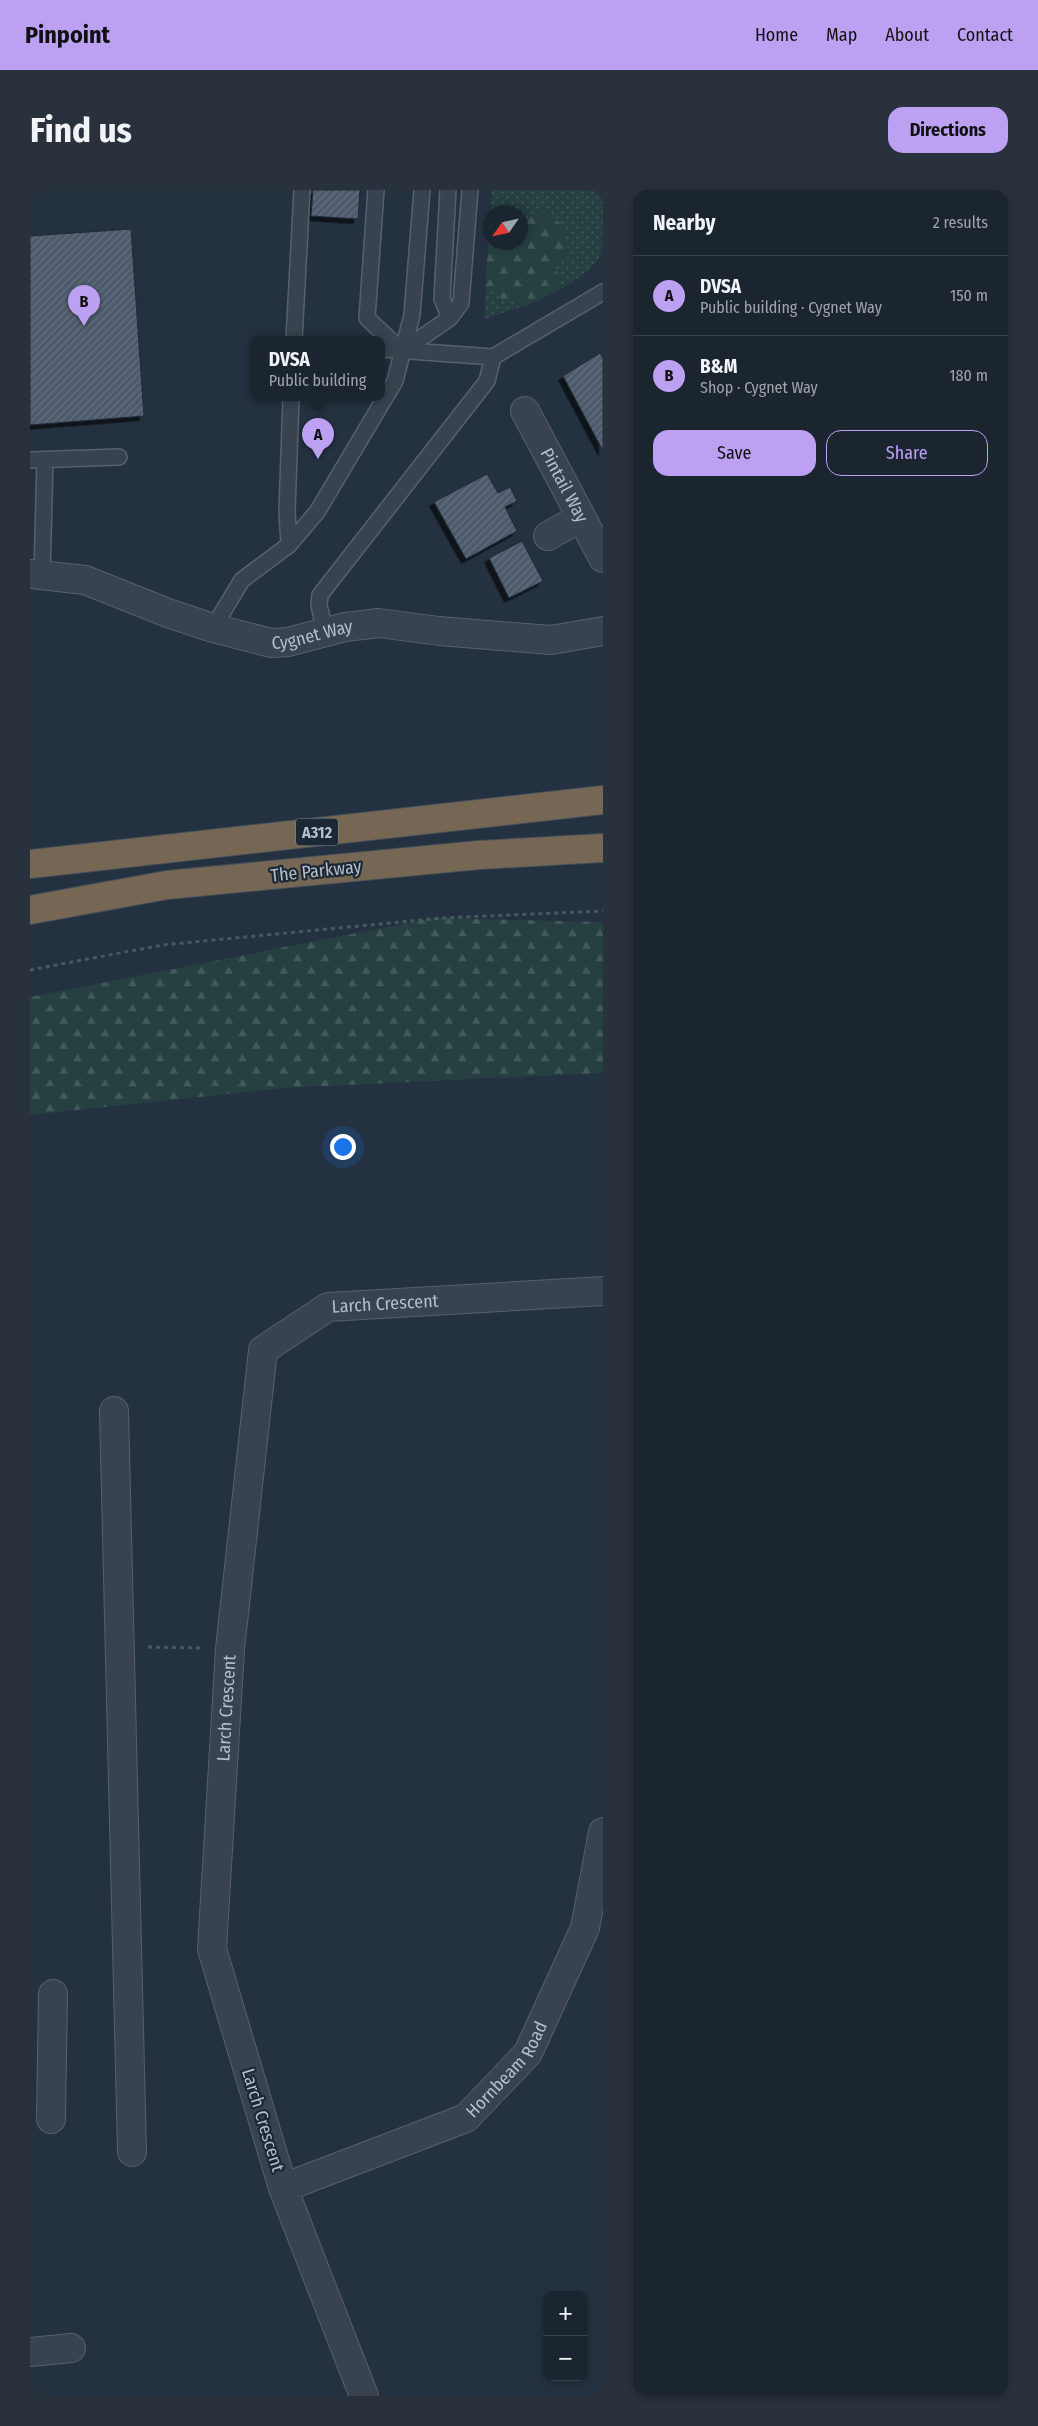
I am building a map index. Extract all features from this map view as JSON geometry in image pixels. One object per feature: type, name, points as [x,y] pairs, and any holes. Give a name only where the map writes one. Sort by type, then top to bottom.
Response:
[{"type":"highway","name":"A312","points":[[30,864],[603,800]]},
{"type":"highway","name":"The Parkway","points":[[30,910],[167,885],[479,855],[603,848]]},
{"type":"street","name":"Pintail Way","points":[[524,411],[603,558]]},
{"type":"street","points":[[548,536],[580,518]]},
{"type":"street","name":"Cygnet Way","points":[[36,575],[85,580],[213,628],[271,643],[288,642],[345,627],[379,623],[439,631],[551,640],[603,630]]},
{"type":"street","name":"Larch Crescent","points":[[364,2396],[283,2188],[212,1949],[230,1649],[263,1350],[328,1308],[603,1291]]},
{"type":"street","points":[[114,1411],[132,2152]]},
{"type":"street","name":"Hornbeam Road","points":[[283,2188],[466,2118],[528,2053],[585,1928],[603,1832]]},
{"type":"street","points":[[51,2119],[41,2030],[53,1994]]},
{"type":"street","points":[[30,2352],[71,2348]]},
{"type":"lane","points":[[294,336],[302,190]]},
{"type":"lane","points":[[376,190],[366,318],[402,351]]},
{"type":"lane","points":[[385,399],[395,382],[412,315],[422,190]]},
{"type":"lane","points":[[448,190],[442,300],[450,318]]},
{"type":"lane","points":[[402,351],[450,318],[461,303],[470,190]]},
{"type":"lane","points":[[385,349],[493,357],[603,292]]},
{"type":"lane","points":[[325,632],[319,605],[320,595],[487,381],[493,357]]},
{"type":"lane","points":[[289,545],[286,512],[291,401]]},
{"type":"lane","points":[[213,628],[242,580],[289,545],[317,512],[384,401]]},
{"type":"lane","points":[[36,575],[38,460],[119,457]]},
{"type":"path","points":[[30,970],[162,945],[442,918],[603,912]]},
{"type":"path","points":[[120,1646],[230,1649]]},
{"type":"green space","points":[[492,190],[603,190],[602,252],[595,264],[568,285],[515,309],[484,319],[488,250],[528,250],[528,205],[491,205]]},
{"type":"green space","points":[[544,211],[564,226],[569,257],[554,266],[561,279],[557,291],[525,306],[502,299],[485,286],[488,250],[528,250],[528,218]]},
{"type":"green space","points":[[433,918],[603,922],[603,1073],[284,1088],[30,1115],[30,997]]},
{"type":"building","points":[[313,190],[360,190],[358,219],[311,216]]},
{"type":"building","points":[[131,229],[144,416],[30,425],[30,236]]},
{"type":"building","points":[[600,353],[603,358],[603,451],[563,376]]},
{"type":"building","points":[[487,474],[498,493],[510,487],[517,501],[505,507],[517,531],[466,559],[434,502]]},
{"type":"building","points":[[522,541],[543,581],[509,598],[489,558]]},
{"type":"place","name":"B&M","points":[[84,326]]},
{"type":"place","name":"DVSA","points":[[318,459]]}]
